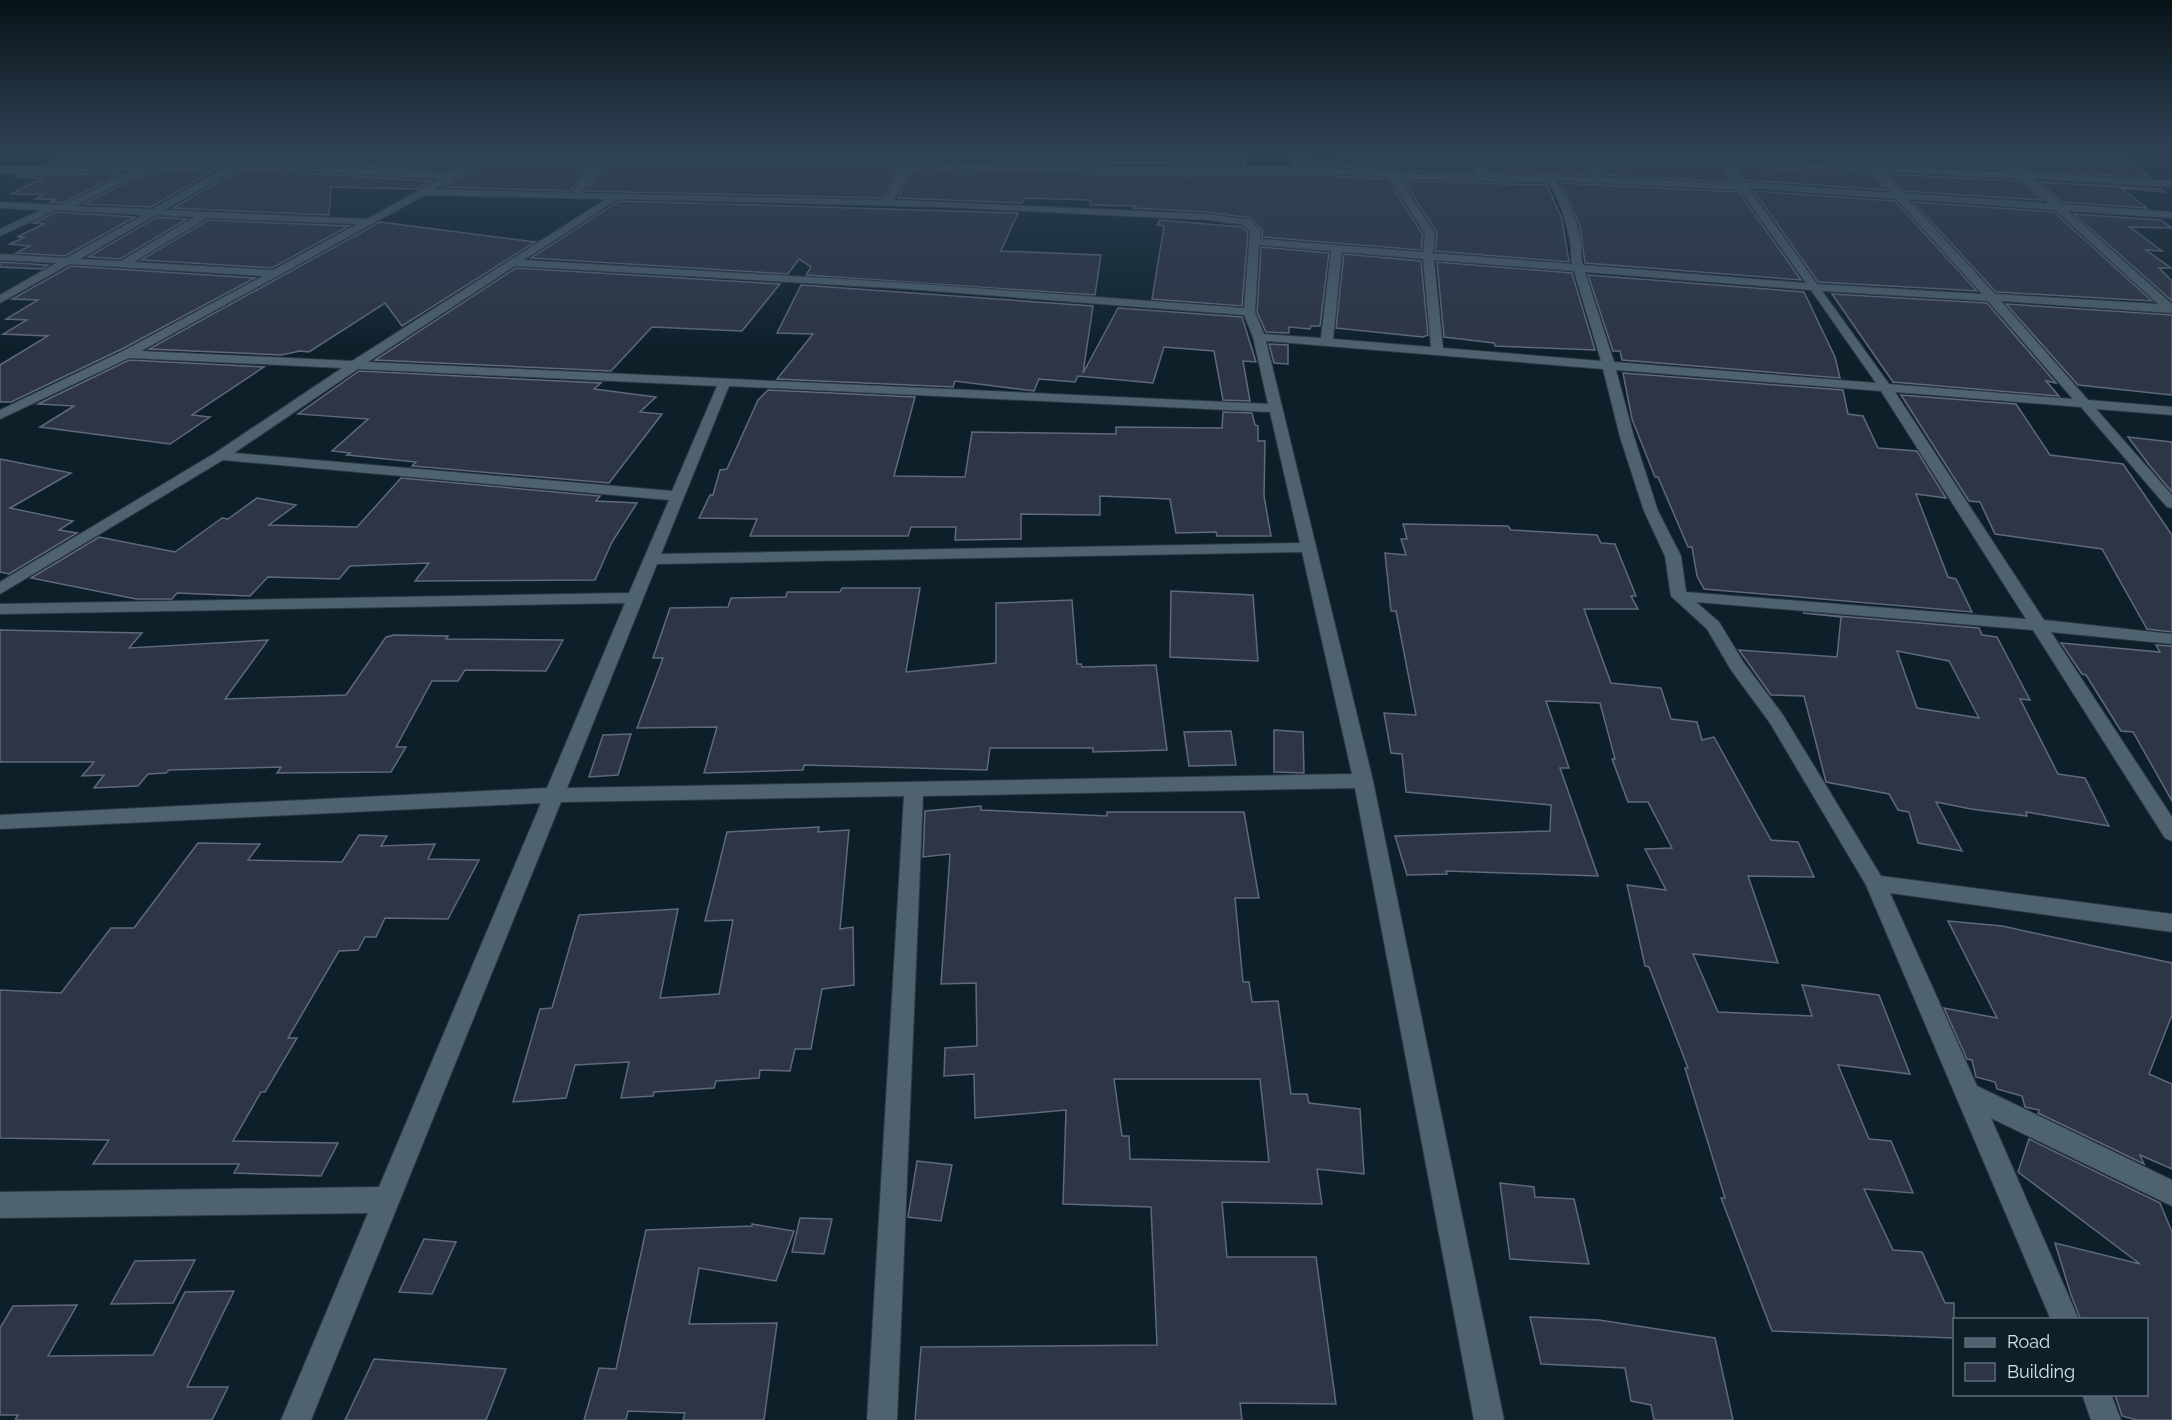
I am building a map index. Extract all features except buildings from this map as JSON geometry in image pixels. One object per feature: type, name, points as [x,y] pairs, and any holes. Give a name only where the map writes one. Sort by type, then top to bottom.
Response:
[{"type":"street","points":[[0,233],[29,219]]},
{"type":"street","points":[[0,300],[142,219]]},
{"type":"street","points":[[123,264],[198,219]]},
{"type":"street","points":[[321,219],[370,222]]},
{"type":"street","points":[[0,416],[127,354],[375,219]]},
{"type":"street","points":[[0,589],[220,456],[356,364],[581,219]]},
{"type":"street","points":[[1225,219],[1247,222],[1255,231],[1248,312],[1259,337],[1363,781],[1489,1420]]},
{"type":"street","points":[[1421,219],[1430,234],[1428,255],[1437,352]]},
{"type":"street","points":[[1568,219],[1576,243],[1574,253],[1609,366],[1627,437],[1651,511],[1673,556],[1679,596],[1713,626],[1737,666],[1777,719],[1875,884],[2008,1184],[2064,1318]]},
{"type":"street","points":[[1765,219],[1885,387],[2172,833]]},
{"type":"street","points":[[1921,219],[2172,504]]},
{"type":"street","points":[[2071,219],[2171,309]]},
{"type":"street","points":[[1255,242],[1813,287],[2171,309]]},
{"type":"street","points":[[1327,342],[1337,248]]},
{"type":"street","points":[[0,257],[275,273]]},
{"type":"street","points":[[513,263],[907,286],[1248,312]]},
{"type":"street","points":[[1259,337],[2172,411]]},
{"type":"street","points":[[127,354],[1276,408]]},
{"type":"street","points":[[296,1420],[726,381]]},
{"type":"street","points":[[220,456],[677,496]]},
{"type":"street","points":[[652,559],[1309,547]]},
{"type":"street","points":[[1679,596],[2037,625],[2172,639]]},
{"type":"street","points":[[0,609],[636,598]]},
{"type":"street","points":[[0,822],[555,795],[1363,781]]},
{"type":"street","points":[[882,1420],[914,788]]},
{"type":"street","points":[[1875,884],[2172,923]]},
{"type":"street","points":[[1966,1093],[2172,1193]]},
{"type":"street","points":[[2,1208],[387,1200]]},
{"type":"street","points":[[2096,1396],[2106,1420]]}]
